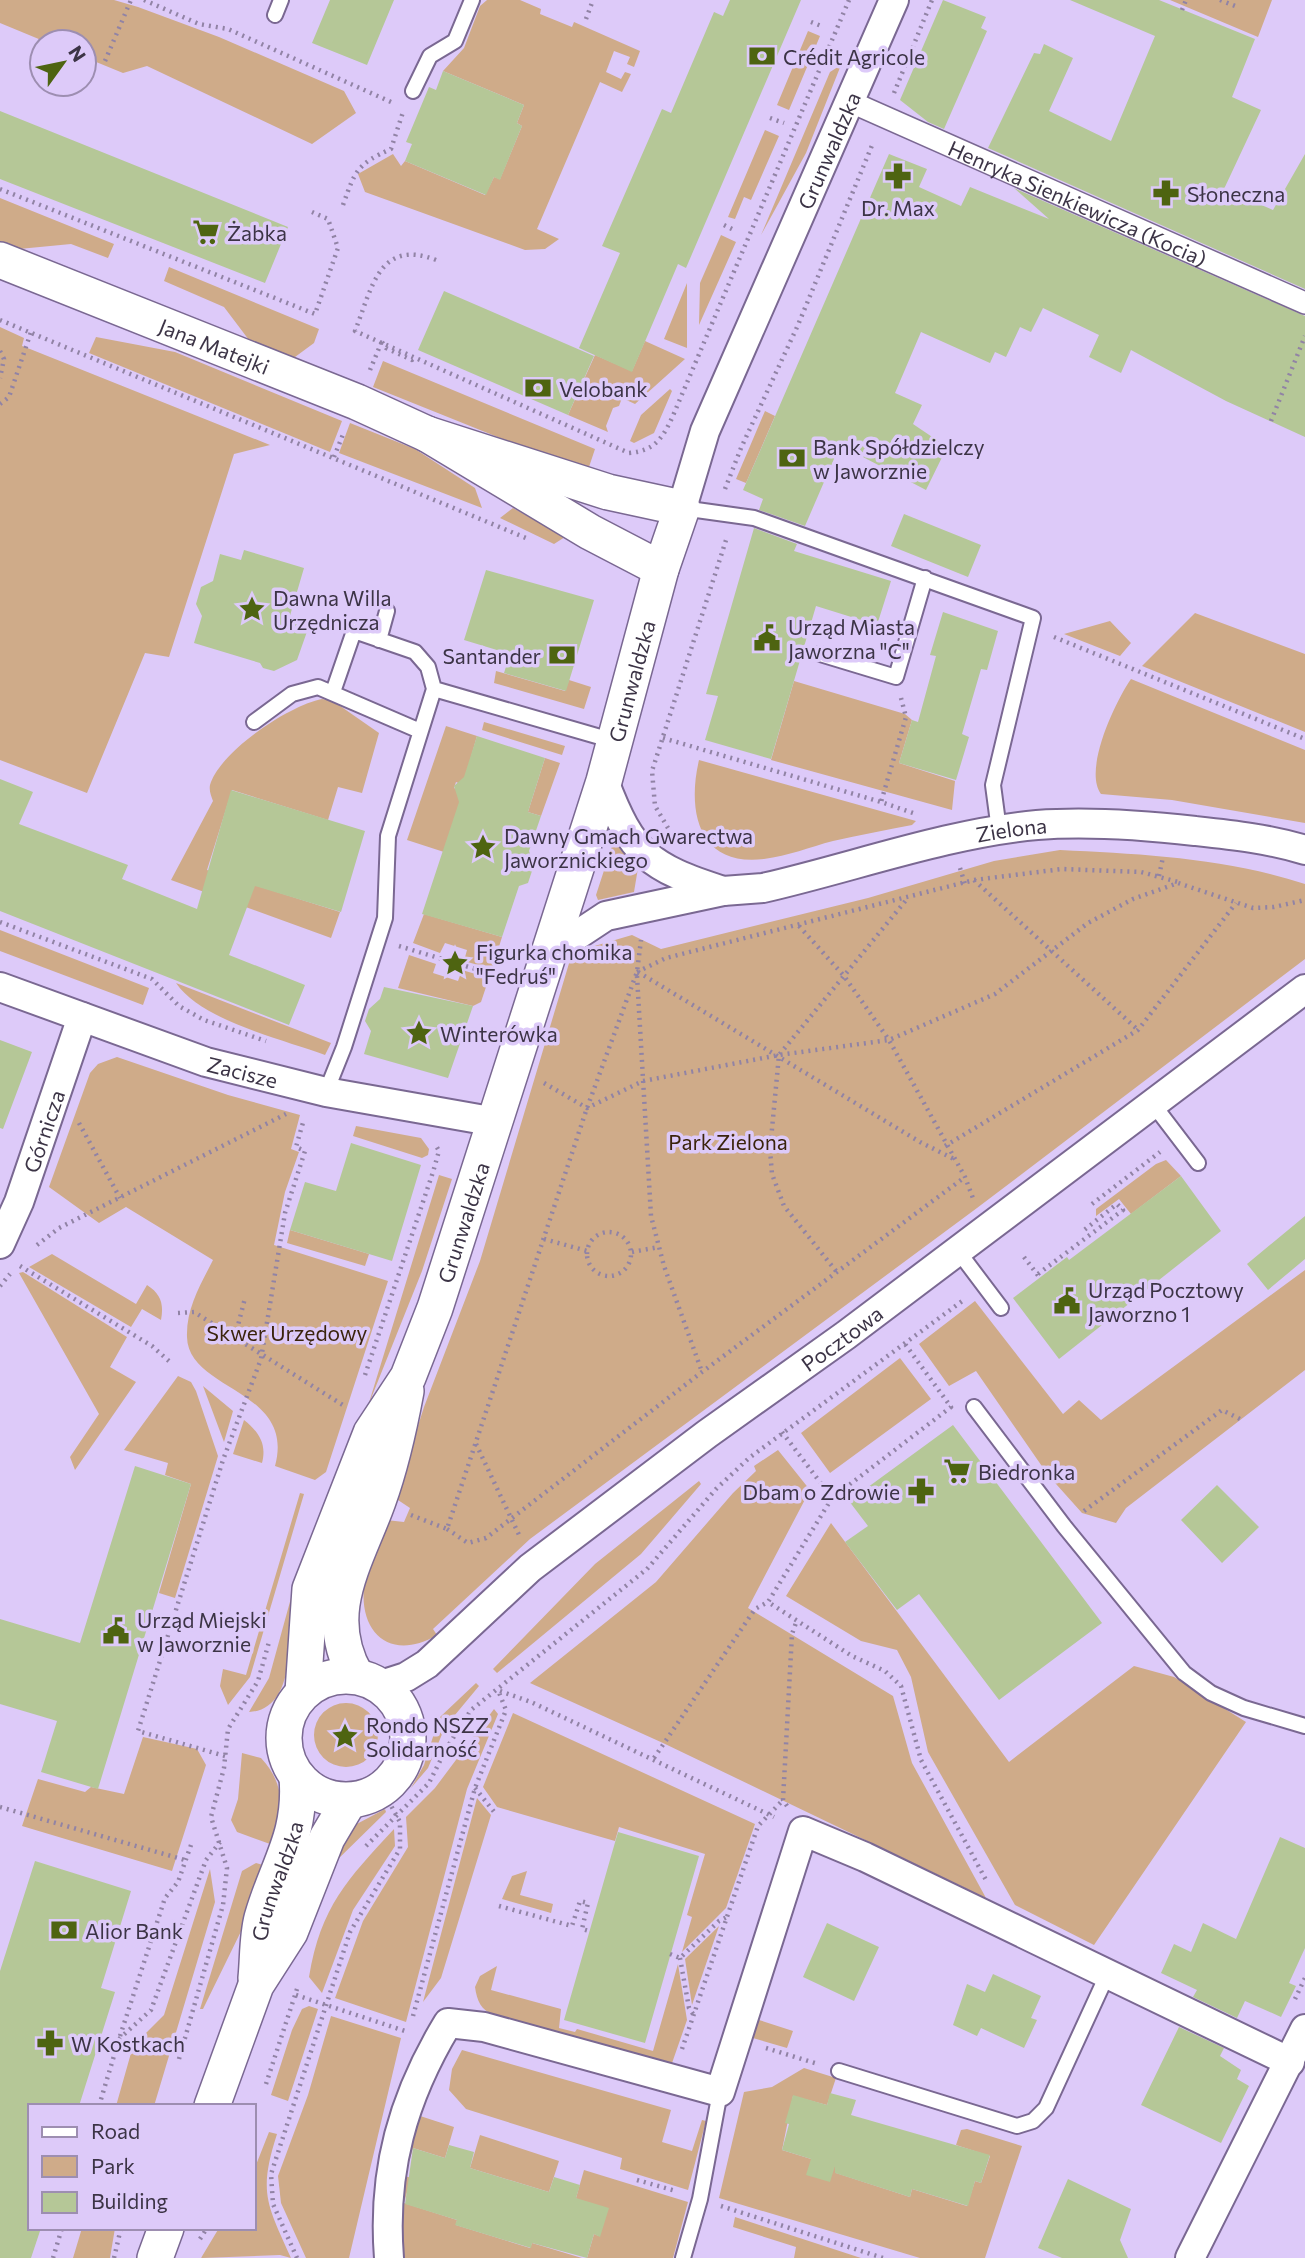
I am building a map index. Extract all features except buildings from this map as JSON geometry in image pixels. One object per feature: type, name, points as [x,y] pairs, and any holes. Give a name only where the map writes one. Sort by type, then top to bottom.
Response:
[{"type":"street","name":"Grunwaldzka","points":[[368,1680],[343,1653],[340,1620],[343,1592],[397,1444],[408,1377],[456,1249],[604,781],[661,569],[705,431],[894,0]]},
{"type":"street","name":"Henryka Sienkiewicza (Kocia)","points":[[850,102],[1305,303]]},
{"type":"street","name":"Jana Matejki","points":[[0,260],[357,402],[427,434],[590,532],[661,569]]},
{"type":"street","name":"Jana Matejki","points":[[427,434],[608,492],[682,508]]},
{"type":"street","name":"Zielona","points":[[604,781],[629,835],[655,863],[672,874],[723,891]]},
{"type":"street","name":"Zielona","points":[[547,955],[606,916],[723,891],[774,885],[999,830],[1070,823],[1110,823],[1285,843],[1305,850]]},
{"type":"street","name":"Zacisze","points":[[0,987],[316,1102],[437,1111],[496,1122]]},
{"type":"street","name":"Pocztowa","points":[[368,1680],[407,1677],[427,1664],[530,1568],[707,1434],[958,1251],[1305,989]]},
{"type":"street","name":"Górnicza","points":[[16,1255],[19,1202],[82,1017]]},
{"type":"street","name":"Grunwaldzka","points":[[303,1692],[310,1589],[371,1433],[408,1377]]},
{"type":"street","points":[[328,1678],[368,1680],[398,1703],[408,1727],[408,1751],[389,1802],[349,1801],[320,1795],[297,1777],[286,1758],[283,1736],[286,1720],[303,1692],[328,1678]]},
{"type":"street","name":"Grunwaldzka","points":[[256,1985],[262,1920],[296,1827],[300,1805],[297,1777]]},
{"type":"street","name":"Grunwaldzka","points":[[213,2104],[256,1985],[290,1932],[327,1838],[349,1801]]},
{"type":"street","points":[[389,2258],[385,2216],[390,2166],[413,2092],[428,2055],[448,2022],[484,2027],[671,2081],[720,2092],[803,1831],[865,1857],[1290,2062]]},
{"type":"street","points":[[1190,2258],[1305,2029]]},
{"type":"street","points":[[155,2258],[165,2230]]},
{"type":"lane","points":[[275,15],[281,0]]},
{"type":"lane","points":[[413,91],[430,56],[455,41],[472,0]]},
{"type":"lane","points":[[682,508],[754,518],[1032,618],[993,785],[999,830]]},
{"type":"lane","points":[[820,654],[896,677],[925,578]]},
{"type":"lane","points":[[379,640],[387,611]]},
{"type":"lane","points":[[316,1102],[344,1047],[385,918],[388,836],[434,689],[428,667],[415,652],[354,631],[334,692]]},
{"type":"lane","points":[[254,722],[292,694],[318,687],[420,731]]},
{"type":"lane","points":[[434,689],[615,742]]},
{"type":"lane","points":[[1153,1104],[1198,1163]]},
{"type":"lane","points":[[958,1251],[1001,1308]]},
{"type":"lane","points":[[974,1407],[1064,1526],[1184,1673],[1211,1693],[1244,1708],[1305,1726]]},
{"type":"lane","points":[[839,2071],[1017,2126],[1033,2121],[1045,2108],[1108,1973]]},
{"type":"lane","points":[[683,2258],[700,2199],[720,2092]]},
{"type":"path","points":[[105,61],[131,0]]},
{"type":"path","points":[[144,0],[199,24],[229,29],[393,103]]},
{"type":"path","points":[[586,19],[593,0]]},
{"type":"path","points":[[436,260],[415,252],[400,254],[377,276],[355,331],[629,453],[653,448],[663,438],[672,418],[849,0]]},
{"type":"path","points":[[655,863],[660,849],[672,835],[655,806],[651,781],[729,530],[722,512],[724,492],[741,448],[798,325],[932,0]]},
{"type":"path","points":[[1182,10],[1186,0]]},
{"type":"path","points":[[1220,0],[1235,6]]},
{"type":"path","points":[[811,22],[824,27]]},
{"type":"path","points":[[343,205],[354,172],[365,161],[391,149],[405,108]]},
{"type":"path","points":[[771,118],[784,123]]},
{"type":"path","points":[[0,189],[315,314],[338,248],[328,219],[312,212]]},
{"type":"path","points":[[724,225],[732,229]]},
{"type":"path","points":[[0,320],[529,539]]},
{"type":"path","points":[[0,404],[9,397],[30,332]]},
{"type":"path","points":[[1271,421],[1305,336]]},
{"type":"path","points":[[365,382],[382,341]]},
{"type":"path","points":[[0,351],[4,359],[0,378]]},
{"type":"path","points":[[334,457],[347,425]]},
{"type":"path","points":[[1032,618],[1055,638],[1305,739]]},
{"type":"path","points":[[881,802],[906,718],[896,677]]},
{"type":"path","points":[[663,738],[926,817]]},
{"type":"path","points":[[447,1529],[587,1108],[637,972],[666,958],[974,880],[1062,869],[1140,872],[1253,908],[1274,907],[1305,900]]},
{"type":"path","points":[[939,878],[942,890]]},
{"type":"path","points":[[974,880],[1138,1030]]},
{"type":"path","points":[[587,1108],[643,1081],[779,1055],[889,1040],[995,994],[1104,913],[1178,883]]},
{"type":"path","points":[[836,1271],[784,1206],[772,1174],[770,1150],[779,1055],[907,899]]},
{"type":"path","points":[[945,1146],[1138,1030],[1236,903]]},
{"type":"path","points":[[0,922],[152,979],[179,1006],[204,1020],[275,1044]]},
{"type":"path","points":[[799,926],[845,976],[889,1040],[945,1146],[965,1177],[977,1208]]},
{"type":"path","points":[[650,931],[641,939],[637,972],[651,1216],[702,1372]]},
{"type":"path","points":[[412,949],[502,978],[507,964]]},
{"type":"path","points":[[637,972],[920,1142],[954,1159]]},
{"type":"path","points":[[225,1756],[138,1731],[223,1460],[262,1353],[285,1213],[305,1151],[296,1147],[316,1102]]},
{"type":"path","points":[[34,1248],[59,1228],[290,1112],[280,1108]]},
{"type":"path","points":[[362,1385],[439,1151],[431,1135],[437,1111]]},
{"type":"path","points":[[1092,1204],[1179,1138]]},
{"type":"path","points":[[399,1510],[447,1529],[468,1543],[486,1538],[836,1271],[965,1177]]},
{"type":"path","points":[[1024,1257],[1039,1276],[1123,1210],[1117,1204],[1083,1231]]},
{"type":"path","points":[[614,1231],[626,1239],[632,1252],[628,1266],[616,1275],[609,1276],[596,1271],[587,1251],[599,1233],[614,1231]]},
{"type":"path","points":[[544,1239],[587,1251]]},
{"type":"path","points":[[632,1252],[659,1247]]},
{"type":"path","points":[[16,1255],[152,1346],[170,1362]]},
{"type":"path","points":[[361,1851],[389,1802],[429,1783],[446,1749],[471,1710],[647,1569],[716,1489],[782,1432],[984,1285]]},
{"type":"path","points":[[235,1337],[244,1297]]},
{"type":"path","points":[[178,1313],[194,1312],[344,1406],[355,1409]]},
{"type":"path","points":[[654,1758],[755,1609],[768,1602],[832,1498],[951,1408],[905,1344]]},
{"type":"path","points":[[1064,1526],[1222,1409],[1240,1419]]},
{"type":"path","points":[[782,1432],[832,1498]]},
{"type":"path","points":[[476,1443],[509,1520]]},
{"type":"path","points":[[768,1602],[852,1656],[885,1671],[901,1686],[921,1760],[999,1902],[1002,1923]]},
{"type":"path","points":[[797,1620],[792,1634],[783,1800],[803,1831]]},
{"type":"path","points":[[498,1690],[531,1702],[654,1758],[803,1831]]},
{"type":"path","points":[[406,2044],[475,1788],[506,1710],[498,1690]]},
{"type":"path","points":[[179,2059],[223,1905],[227,1868],[211,1817],[225,1756],[228,1729]]},
{"type":"path","points":[[475,1788],[495,1813]]},
{"type":"path","points":[[671,2081],[758,1826],[783,1800]]},
{"type":"path","points":[[297,2258],[273,2204],[270,2182],[354,1922],[400,1849],[403,1830],[389,1802]]},
{"type":"path","points":[[0,1807],[185,1860]]},
{"type":"path","points":[[119,2039],[151,2010],[206,1860],[220,1842]]},
{"type":"path","points":[[100,2104],[165,1898],[178,1882],[191,1844]]},
{"type":"path","points":[[499,1906],[572,1926],[580,1900],[588,1903],[582,1929],[589,1931]]},
{"type":"path","points":[[680,1958],[719,1921],[727,1917]]},
{"type":"path","points":[[670,1954],[680,1958]]},
{"type":"path","points":[[680,1958],[689,2008],[694,2015]]},
{"type":"path","points":[[296,1995],[409,2032]]},
{"type":"path","points":[[777,2051],[813,2062]]},
{"type":"path","points":[[637,2180],[883,2258]]},
{"type":"path","points":[[53,2258],[61,2230]]},
{"type":"path","points":[[114,2258],[121,2230]]},
{"type":"green space","points":[[0,0],[114,0],[219,37],[344,91],[356,113],[312,144],[147,66],[123,73],[98,63],[98,28],[28,28],[28,35],[0,23]]},
{"type":"green space","points":[[487,0],[520,0],[541,9],[540,14],[572,27],[574,22],[640,51],[634,67],[627,64],[630,57],[614,51],[606,72],[621,79],[625,72],[631,74],[622,92],[600,82],[537,229],[559,239],[545,249],[525,250],[365,192],[358,174],[393,154],[401,166],[405,161],[485,195],[494,177],[500,179],[522,126],[517,123],[524,105],[443,71],[464,48],[480,6]]},
{"type":"green space","points":[[1170,0],[1272,0],[1258,37]]},
{"type":"green space","points":[[808,31],[820,36],[789,110],[777,105]]},
{"type":"green space","points":[[841,65],[806,153],[761,235],[830,72]]},
{"type":"green space","points":[[765,130],[779,136],[751,200],[744,197],[735,219],[728,217]]},
{"type":"green space","points":[[0,198],[114,244],[108,258],[71,244],[19,249],[0,241]]},
{"type":"green space","points":[[721,235],[736,242],[699,325],[700,283]]},
{"type":"green space","points":[[169,267],[319,329],[314,343],[295,357],[286,358],[252,344],[224,307],[164,281]]},
{"type":"green space","points":[[687,283],[687,348],[664,339]]},
{"type":"green space","points":[[0,327],[24,338],[22,346],[270,445],[234,454],[169,657],[145,653],[87,793],[0,760]]},
{"type":"green space","points":[[96,337],[175,352],[342,421],[330,452],[89,353]]},
{"type":"green space","points":[[645,341],[685,359],[635,404],[622,398],[619,406],[613,408],[606,426],[608,432],[568,415],[595,355],[632,371]]},
{"type":"green space","points":[[383,361],[595,449],[587,473],[373,387]]},
{"type":"green space","points":[[670,389],[672,391],[654,433],[634,443],[630,441],[641,415]]},
{"type":"green space","points":[[765,411],[775,416],[746,483],[736,479]]},
{"type":"green space","points":[[350,423],[415,449],[475,488],[482,508],[339,453]]},
{"type":"green space","points":[[513,508],[565,537],[554,544],[500,518]]},
{"type":"green space","points":[[1195,613],[1305,654],[1305,732],[1142,666]]},
{"type":"green space","points":[[1110,621],[1131,643],[1120,656],[1064,634]]},
{"type":"green space","points":[[496,671],[565,691],[569,680],[591,687],[584,709],[494,683]]},
{"type":"green space","points":[[1131,679],[1305,750],[1305,823],[1172,800],[1101,794],[1096,783],[1098,753],[1117,703]]},
{"type":"green space","points":[[794,681],[905,714],[912,720],[899,763],[955,781],[952,810],[771,760]]},
{"type":"green space","points":[[322,699],[333,701],[379,733],[362,793],[338,787],[328,820],[232,790],[207,870],[340,912],[331,938],[171,880],[213,801],[210,785],[227,758],[241,744],[275,720],[292,710]]},
{"type":"green space","points":[[484,722],[565,746],[562,755],[482,730]]},
{"type":"green space","points":[[446,726],[477,736],[463,785],[456,782],[454,788],[463,792],[444,852],[407,840]]},
{"type":"green space","points":[[545,758],[560,763],[541,816],[528,812]]},
{"type":"green space","points":[[699,760],[916,821],[912,825],[833,841],[782,856],[742,859],[724,854],[711,845],[702,832],[697,816],[695,798]]},
{"type":"green space","points":[[617,845],[638,868],[634,892],[598,900],[596,895],[612,846]]},
{"type":"green space","name":"Park Zielona","points":[[1060,850],[1214,863],[1305,884],[1305,959],[977,1208],[530,1539],[433,1629],[437,1635],[406,1645],[393,1644],[382,1639],[373,1630],[364,1604],[367,1569],[386,1520],[404,1522],[410,1508],[395,1498],[424,1407],[480,1261],[570,960],[581,950],[632,935],[661,949],[868,898],[994,861]]},
{"type":"green space","points":[[424,914],[502,937],[492,969],[464,961],[467,950],[445,943],[440,953],[413,943]]},
{"type":"green space","points":[[0,930],[149,988],[143,1005],[0,951]]},
{"type":"green space","points":[[409,955],[436,964],[433,973],[458,981],[462,970],[489,978],[481,1002],[473,1006],[398,988]]},
{"type":"green space","points":[[176,983],[331,1043],[325,1055],[244,1027],[204,1008]]},
{"type":"green space","name":"Skwer Urzędowy","points":[[117,1057],[228,1095],[300,1115],[291,1149],[299,1152],[285,1192],[274,1245],[388,1281],[326,1472],[315,1480],[275,1466],[277,1441],[270,1421],[257,1406],[204,1369],[192,1355],[187,1337],[189,1316],[213,1260],[126,1207],[99,1223],[49,1187],[90,1073],[98,1064]]},
{"type":"green space","points":[[356,1126],[421,1138],[429,1149],[428,1155],[422,1158],[353,1136]]},
{"type":"green space","points":[[1166,1160],[1181,1176],[1131,1214],[1119,1199],[1096,1216],[1096,1209],[1156,1164]]},
{"type":"green space","points":[[439,1175],[452,1179],[422,1271],[368,1406]]},
{"type":"green space","points":[[290,1230],[369,1254],[365,1266],[287,1243]]},
{"type":"green space","points":[[52,1254],[136,1304],[147,1285],[156,1292],[160,1300],[161,1320],[142,1309],[131,1327],[29,1267]]},
{"type":"green space","points":[[1305,1270],[1305,1370],[1126,1508],[1116,1523],[1082,1513],[1048,1475],[976,1371],[949,1386],[919,1344],[975,1301],[1063,1414],[1079,1400],[1101,1420]]},
{"type":"green space","points":[[23,1272],[127,1337],[110,1367],[136,1382],[75,1470],[70,1457],[99,1414],[19,1273]]},
{"type":"green space","points":[[900,1358],[931,1399],[830,1473],[801,1433]]},
{"type":"green space","points":[[178,1376],[191,1382],[196,1391],[218,1456],[175,1598],[159,1593],[191,1484],[165,1475],[168,1463],[124,1450]]},
{"type":"green space","points":[[203,1386],[233,1411],[224,1442]]},
{"type":"green space","points":[[244,1420],[261,1439],[262,1463],[233,1454]]},
{"type":"green space","points":[[778,1450],[810,1490],[748,1608],[893,1696],[912,1763],[986,1898],[663,1743],[530,1683],[656,1582],[733,1493],[756,1471],[754,1466]]},
{"type":"green space","points":[[699,1481],[701,1484],[641,1554],[497,1673],[493,1669],[595,1564]]},
{"type":"green space","points":[[300,1493],[304,1494],[250,1677],[228,1705],[220,1686],[223,1669],[246,1675]]},
{"type":"green space","points":[[831,1523],[1009,1762],[1134,1666],[1174,1677],[1246,1722],[1094,1945],[1015,1905],[928,1752],[911,1677],[897,1650],[861,1641],[786,1596]]},
{"type":"green space","points":[[291,1598],[290,1648],[283,1683],[276,1698],[265,1708],[249,1712],[269,1678]]},
{"type":"green space","points":[[476,1683],[479,1686],[445,1727],[428,1768],[411,1788],[424,1765],[439,1718]]},
{"type":"green space","name":"Rondo NSZZ Solidarność","points":[[340,1703],[352,1703],[369,1712],[376,1723],[376,1747],[369,1758],[352,1767],[340,1767],[328,1762],[319,1753],[314,1741],[314,1729],[319,1717],[328,1708]]},
{"type":"green space","points":[[494,1709],[498,1714],[467,1789],[406,2022],[335,1998],[363,1921],[408,1847],[406,1817],[435,1788]]},
{"type":"green space","points":[[513,1713],[755,1824],[726,1908],[682,1952],[692,1917],[687,1915],[705,1854],[619,1827],[615,1841],[497,1807],[483,1787]]},
{"type":"green space","points":[[143,1737],[197,1749],[206,1765],[172,1871],[22,1826],[38,1779],[85,1792],[91,1787],[124,1794]]},
{"type":"green space","points":[[242,1753],[261,1758],[279,1789],[280,1810],[270,1844],[237,1832],[231,1820],[238,1799]]},
{"type":"green space","points":[[477,1798],[491,1815],[441,1978],[423,2002]]},
{"type":"green space","points":[[385,1809],[386,1812],[332,1865],[353,1826]]},
{"type":"green space","points":[[394,1829],[395,1846],[353,1910],[322,1993],[309,1977],[314,1952],[329,1912],[350,1880]]},
{"type":"green space","points":[[256,1863],[263,1865],[249,1915],[203,2009],[200,2009],[242,1871]]},
{"type":"green space","points":[[210,1869],[215,1902],[155,2104],[117,2104],[133,2046],[164,2015]]},
{"type":"green space","points":[[527,1871],[520,1895],[553,1904],[551,1913],[502,1899],[512,1876]]},
{"type":"green space","points":[[719,1926],[692,2005],[685,1959]]},
{"type":"green space","points":[[678,1964],[687,2020],[671,2066],[494,2015],[480,2004],[475,1987],[480,1976],[497,1966],[491,1990],[561,2009],[559,2028],[575,2032],[577,2029],[653,2051]]},
{"type":"green space","points":[[309,2006],[318,2009],[288,2101],[271,2095],[292,2030],[302,2009]]},
{"type":"green space","points":[[331,2016],[401,2038],[349,2258],[306,2258],[281,2203],[278,2176],[308,2095]]},
{"type":"green space","points":[[759,2020],[793,2031],[787,2048],[753,2038]]},
{"type":"green space","points":[[462,2050],[671,2110],[662,2142],[692,2151],[702,2120],[706,2121],[688,2190],[620,2169],[622,2158],[466,2109],[449,2090],[452,2069]]},
{"type":"green space","points":[[804,2068],[836,2078],[827,2105],[793,2096],[782,2150],[837,2167],[836,2173],[910,2197],[912,2189],[967,2206],[975,2181],[981,2183],[990,2156],[956,2145],[961,2130],[967,2129],[1022,2146],[985,2258],[920,2258],[719,2198],[744,2092],[772,2087]]},
{"type":"green space","points":[[417,2115],[454,2127],[445,2158],[413,2148],[405,2176],[411,2178],[404,2203],[457,2220],[456,2225],[530,2248],[532,2243],[582,2258],[399,2258],[396,2214]]},
{"type":"green space","points":[[269,2132],[277,2134],[268,2171],[268,2198],[291,2258],[280,2255],[201,2258],[218,2230],[256,2230],[256,2165]]},
{"type":"green space","points":[[480,2135],[559,2161],[549,2192],[470,2168]]},
{"type":"green space","points":[[584,2170],[688,2202],[673,2258],[587,2258],[594,2234],[599,2236],[576,2198]]},
{"type":"green space","points":[[735,2217],[861,2258],[794,2258],[796,2247],[733,2227]]},
{"type":"green space","points":[[81,2230],[115,2230],[110,2258],[73,2258]]},
{"type":"place","name":"Crédit Agricole","points":[[762,56]]},
{"type":"place","name":"Dr. Max","points":[[898,176]]},
{"type":"place","name":"Słoneczna","points":[[1166,193]]},
{"type":"place","name":"Żabka","points":[[206,232]]},
{"type":"place","name":"Velobank","points":[[538,388]]},
{"type":"place","name":"Bank Spółdzielczy w Jaworznie","points":[[792,458]]},
{"type":"place","name":"Dawna Willa Urzędnicza","points":[[252,609]]},
{"type":"place","name":"Urząd Miasta Jaworzna \"C\"","points":[[767,638]]},
{"type":"place","name":"Santander","points":[[562,655]]},
{"type":"place","name":"Dawny Gmach Gwarectwa Jaworznickiego","points":[[483,847]]},
{"type":"place","name":"Figurka chomika \"Fedruś\"","points":[[455,963]]},
{"type":"place","name":"Winterówka","points":[[419,1033]]},
{"type":"place","name":"Urząd Pocztowy Jaworzno 1","points":[[1067,1301]]},
{"type":"place","name":"Biedronka","points":[[957,1471]]},
{"type":"place","name":"Dbam o Zdrowie","points":[[921,1491]]},
{"type":"place","name":"Urząd Miejski w Jaworznie","points":[[116,1631]]},
{"type":"place","name":"Rondo NSZZ Solidarność","points":[[345,1736]]},
{"type":"place","name":"Alior Bank","points":[[64,1930]]},
{"type":"place","name":"W Kostkach","points":[[50,2043]]}]
